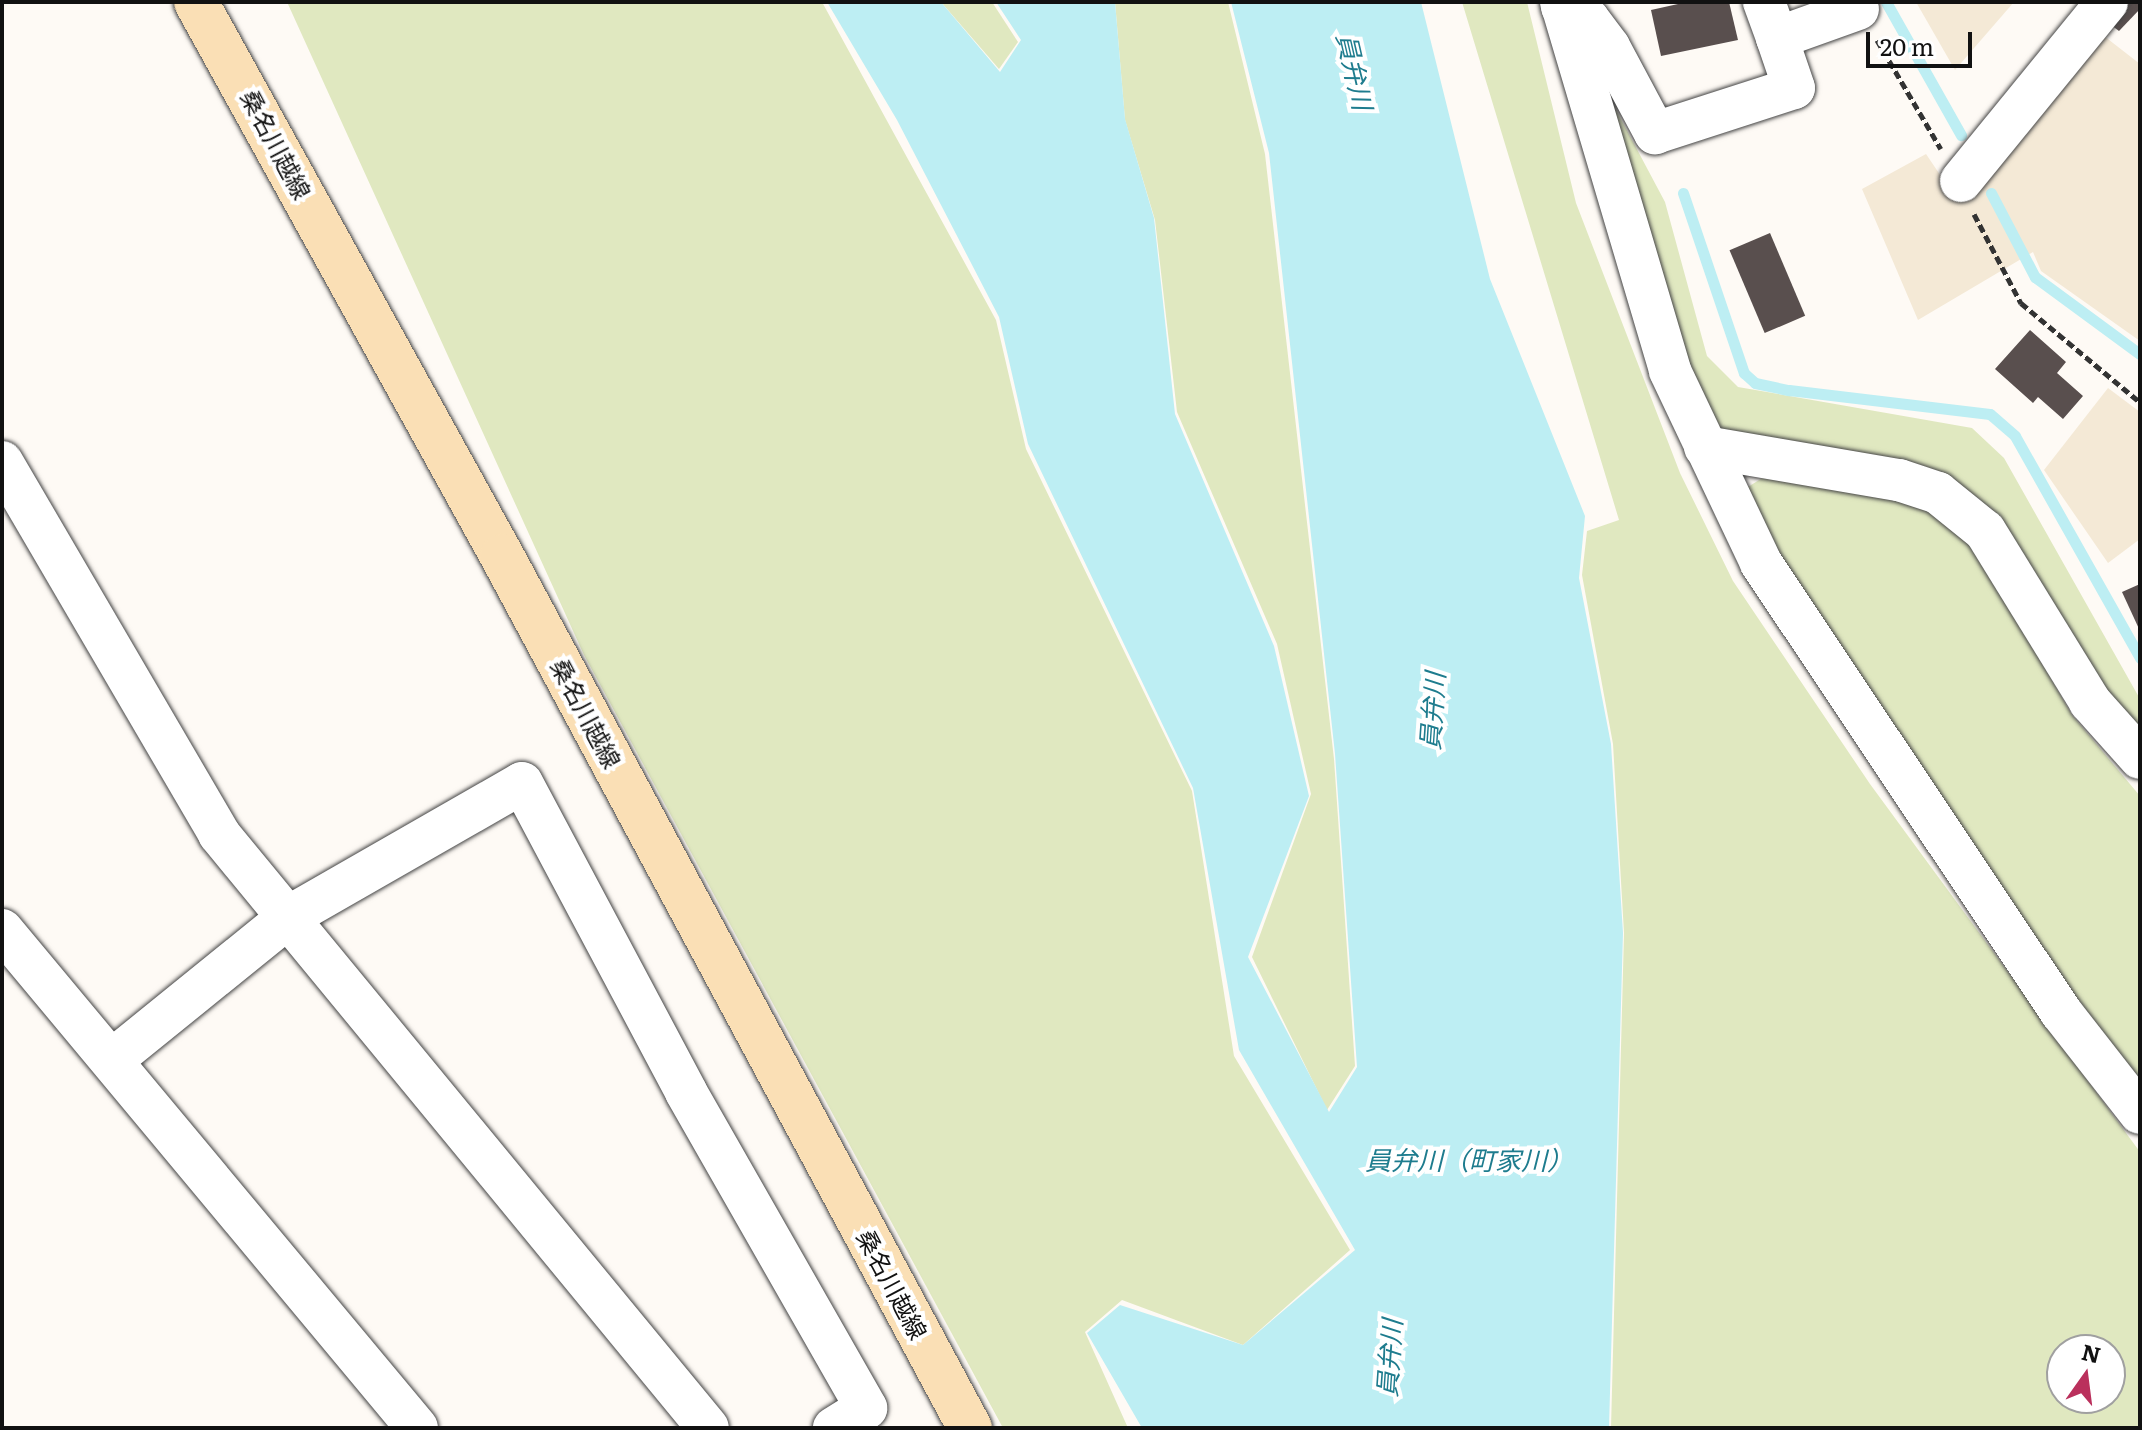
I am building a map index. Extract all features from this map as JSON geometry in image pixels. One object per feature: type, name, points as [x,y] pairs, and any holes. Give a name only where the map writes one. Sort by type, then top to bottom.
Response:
[{"type":"main road","name":"桑名川越線","points":[[196,2],[502,556],[970,1428]]},
{"type":"street","points":[[1961,181],[2107,2]]},
{"type":"street","points":[[1562,4],[1588,19],[1609,47],[1655,133],[1794,88],[1771,20],[1858,9]]},
{"type":"street","points":[[1562,4],[1670,371],[1761,563],[2061,1012],[2140,1113]]},
{"type":"street","points":[[1705,447],[1899,480],[1938,493],[1985,531],[2090,702],[2140,758]]},
{"type":"street","points":[[2,462],[219,834],[290,916],[708,1428]]},
{"type":"street","points":[[112,1060],[290,916],[522,783],[686,1092],[866,1408],[834,1428]]},
{"type":"street","points":[[2,930],[417,1428]]},
{"type":"shaded area","points":[[1916,2],[2014,2],[1955,70]]},
{"type":"shaded area","points":[[2095,29],[2140,64],[2140,341],[2041,271],[2033,252],[1918,320],[1862,189],[1926,154],[1957,200]]},
{"type":"shaded area","points":[[2108,388],[2140,412],[2140,539],[2108,563],[2044,470]]},
{"type":"green space","points":[[287,2],[822,2],[996,320],[1026,449],[1192,791],[1234,1056],[1350,1250],[1243,1345],[1122,1300],[1085,1332],[1128,1428],[1003,1428],[584,655]]},
{"type":"green space","points":[[941,2],[992,2],[1018,42],[999,69]]},
{"type":"green space","points":[[1115,2],[1228,2],[1265,154],[1334,759],[1355,1066],[1327,1110],[1252,957],[1311,794],[1277,644],[1177,412],[1155,220],[1125,120]]},
{"type":"green space","points":[[1462,2],[1527,2],[1576,203],[1680,473],[1733,581],[1870,784],[2140,1152],[2140,1428],[1611,1428],[1624,933],[1613,744],[1582,575],[1587,531],[1619,520]]},
{"type":"green space","points":[[1582,46],[1665,202],[1707,356],[1738,387],[1972,428],[2004,458],[2140,699],[2140,744],[1980,499],[1940,477],[1717,429],[1698,400]]},
{"type":"green space","points":[[1772,472],[1915,501],[1946,516],[1984,564],[2072,715],[2140,796],[2140,1089],[1841,665],[1743,490]]},
{"type":"water","name":"員弁川（町家川）","points":[[827,2],[941,2],[1000,72],[1021,40],[996,2],[1115,2],[1125,119],[1154,218],[1175,414],[1274,646],[1309,796],[1248,957],[1329,1112],[1357,1067],[1335,754],[1269,153],[1231,2],[1421,2],[1490,279],[1585,516],[1579,578],[1611,744],[1623,933],[1609,1428],[1142,1428],[1087,1333],[1120,1305],[1243,1345],[1355,1250],[1239,1050],[1193,788],[1028,444],[999,317],[897,120]]},
{"type":"building","points":[[1687,2],[1729,2],[1738,40],[1661,56],[1651,10]]},
{"type":"building","points":[[2109,2],[2140,2],[2140,9],[2119,31],[2099,16]]},
{"type":"building","points":[[1770,233],[1805,316],[1765,333],[1729,250]]},
{"type":"building","points":[[2030,330],[2066,362],[2057,373],[2083,396],[2063,419],[2038,397],[2033,403],[1995,369]]},
{"type":"building","points":[[2140,584],[2140,631],[2122,592]]},
{"type":"waterway","points":[[1886,2],[1961,135]]},
{"type":"waterway","points":[[1683,193],[1744,373],[1755,383],[1789,390],[1990,414],[2015,436],[2140,658]]},
{"type":"waterway","points":[[1991,193],[2035,277],[2140,354]]},
{"type":"water label","name":"員弁川","points":[[1356,71]]},
{"type":"water label","name":"員弁川","points":[[1431,711]]},
{"type":"water label","name":"員弁川","points":[[1388,1358]]}]
